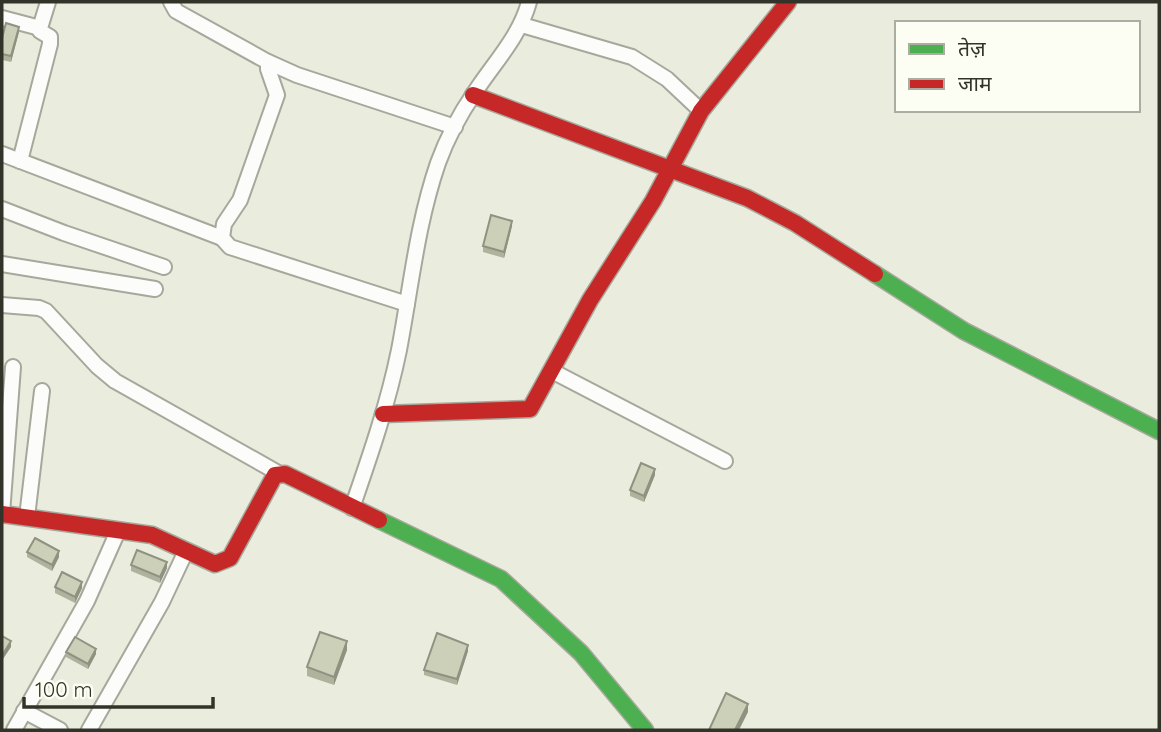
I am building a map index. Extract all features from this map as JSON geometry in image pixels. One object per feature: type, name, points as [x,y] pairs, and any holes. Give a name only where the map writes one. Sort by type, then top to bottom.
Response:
[{"type":"street","points":[[40,28],[48,2]]},
{"type":"street","points":[[171,2],[176,11],[297,75],[454,127]]},
{"type":"street","points":[[352,508],[383,414],[407,304],[424,206],[445,144],[473,95],[522,25],[529,2]]},
{"type":"street","points":[[383,414],[530,409],[590,300],[653,201],[701,111],[788,2]]},
{"type":"street","points":[[2,18],[40,28],[51,40],[20,161]]},
{"type":"street","points":[[522,25],[632,57],[667,79],[701,111]]},
{"type":"street","points":[[222,238],[224,225],[237,208],[277,94],[268,62]]},
{"type":"street","points":[[473,95],[725,188],[768,208],[964,331],[1159,431]]},
{"type":"street","points":[[2,154],[222,238],[230,247],[407,304]]},
{"type":"street","points":[[2,209],[164,267]]},
{"type":"street","points":[[2,264],[155,289]]},
{"type":"street","points":[[2,305],[39,308],[115,381],[280,474],[501,579],[581,653],[645,730]]},
{"type":"street","points":[[13,367],[2,515],[152,536],[215,564],[230,558],[272,479],[280,474]]},
{"type":"street","points":[[552,372],[726,461]]},
{"type":"street","points":[[27,517],[43,391]]},
{"type":"street","points":[[14,730],[87,601],[118,531]]},
{"type":"street","points":[[89,730],[162,602],[186,551]]},
{"type":"street","points":[[24,711],[57,730]]},
{"type":"building","points":[[6,23],[19,27],[11,56],[2,54]]},
{"type":"building","points":[[491,215],[512,221],[504,252],[483,246]]},
{"type":"building","points":[[641,463],[655,469],[644,496],[630,490]]},
{"type":"building","points":[[35,538],[59,551],[52,565],[27,552]]},
{"type":"building","points":[[137,550],[167,562],[160,577],[131,565]]},
{"type":"building","points":[[62,572],[82,582],[75,597],[55,587]]},
{"type":"building","points":[[320,632],[347,641],[334,677],[307,667]]},
{"type":"building","points":[[437,633],[468,645],[457,679],[424,670]]},
{"type":"building","points":[[2,636],[11,641],[3,654],[2,652]]},
{"type":"building","points":[[75,637],[96,649],[88,664],[66,652]]},
{"type":"building","points":[[726,693],[748,704],[735,730],[709,730]]},
{"type":"traffic: fast","points":[[875,274],[964,331],[1159,431]]},
{"type":"traffic: fast","points":[[379,520],[501,579],[581,653],[645,730]]},
{"type":"traffic: jam","points":[[383,414],[530,409],[590,300],[653,201],[701,111],[788,2]]},
{"type":"traffic: jam","points":[[473,95],[747,198],[795,223],[875,274]]},
{"type":"traffic: jam","points":[[2,514],[152,535],[215,564],[230,558],[275,475],[285,474],[379,520]]}]
